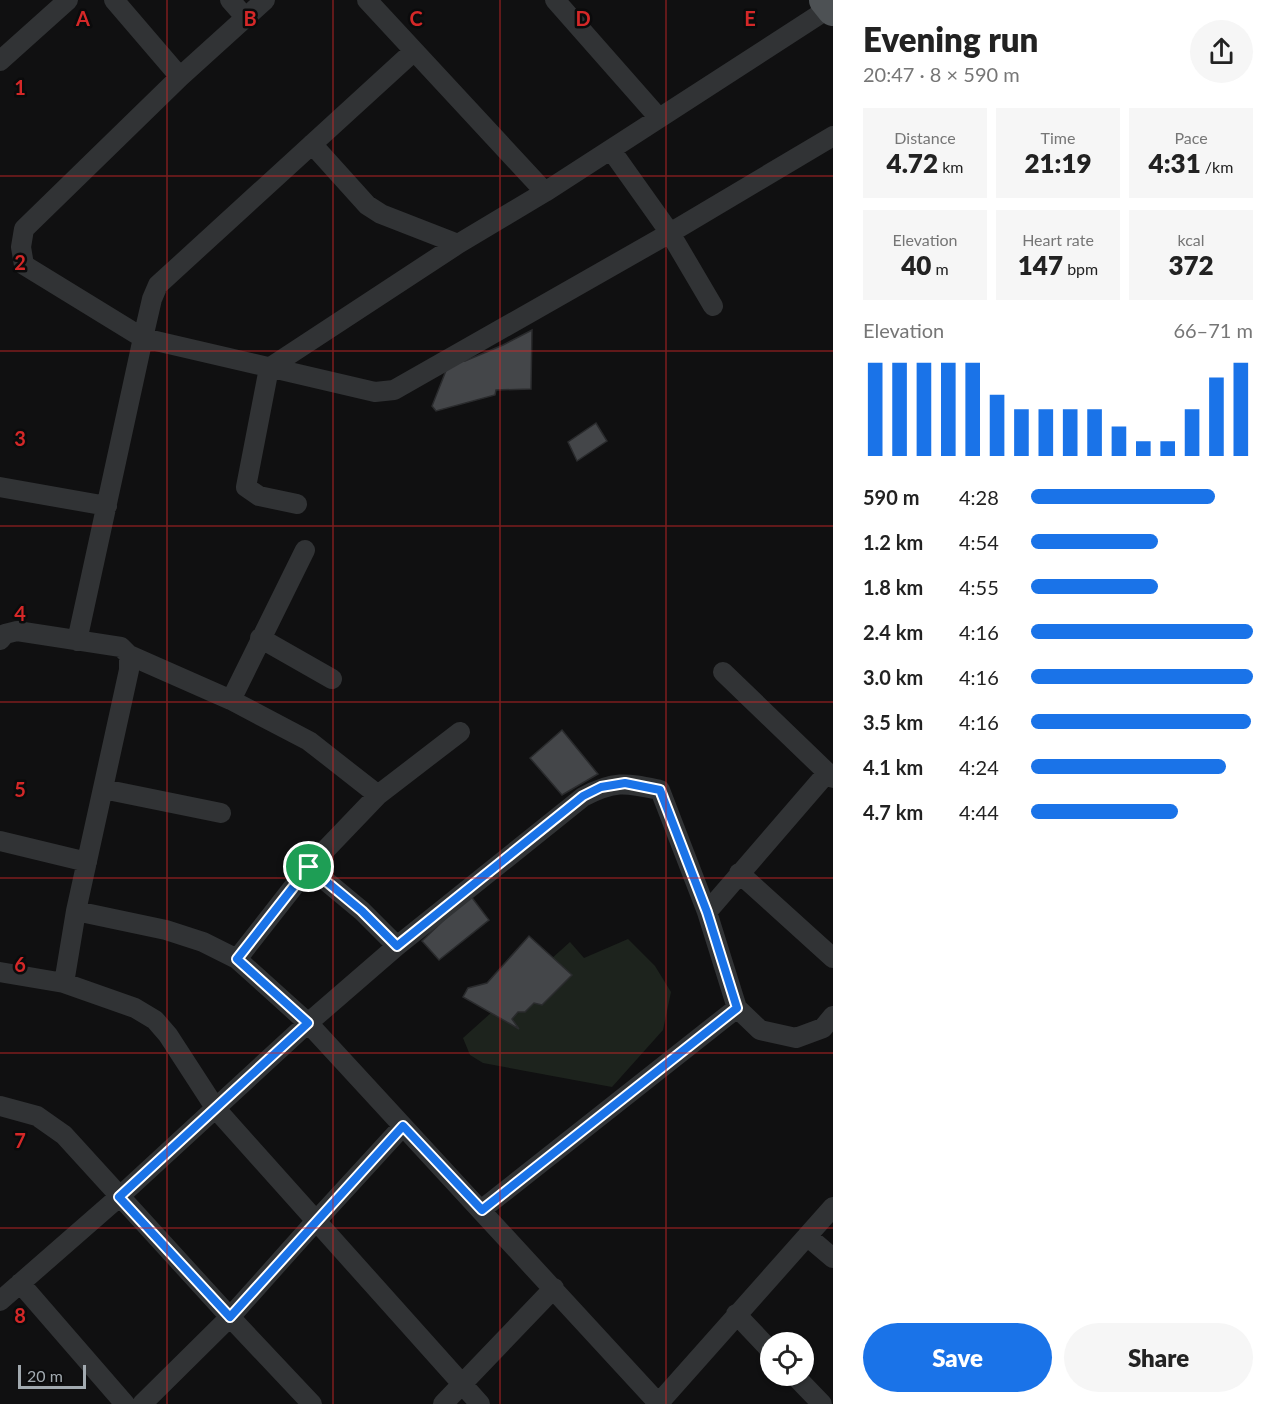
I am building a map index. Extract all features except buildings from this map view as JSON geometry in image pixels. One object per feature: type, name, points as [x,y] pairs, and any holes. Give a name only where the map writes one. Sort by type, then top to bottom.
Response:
[{"type":"street","points":[[0,61],[68,0]]},
{"type":"street","points":[[114,0],[180,77]]},
{"type":"street","points":[[230,0],[245,17]]},
{"type":"street","points":[[265,0],[180,77],[24,229],[21,247],[24,265],[143,338],[375,392],[394,390],[670,233],[833,136]]},
{"type":"street","points":[[555,0],[659,118]]},
{"type":"street","points":[[376,3],[414,51],[545,192]]},
{"type":"street","points":[[297,504],[259,496],[246,487],[269,368],[458,244],[611,150],[829,6]]},
{"type":"street","points":[[77,640],[143,338],[152,299],[158,285],[414,51]]},
{"type":"street","points":[[312,144],[367,205],[381,214],[458,244]]},
{"type":"street","points":[[611,150],[670,233],[713,306]]},
{"type":"street","points":[[0,487],[107,506]]},
{"type":"street","points":[[231,700],[305,550]]},
{"type":"street","points":[[0,640],[5,634],[17,631],[121,647],[129,656],[231,700],[309,741],[378,795]]},
{"type":"street","points":[[260,638],[332,679]]},
{"type":"street","points":[[64,983],[76,911],[129,670],[129,656]]},
{"type":"street","points":[[707,912],[739,873],[830,776],[723,672]]},
{"type":"street","points":[[237,959],[309,867],[378,795],[460,732]]},
{"type":"street","points":[[0,1301],[119,1197],[308,1023],[397,946],[583,796],[601,787],[625,783],[660,790],[707,912],[737,1008],[760,1030],[796,1038],[823,1028],[833,1016]]},
{"type":"street","points":[[104,789],[221,813]]},
{"type":"street","points":[[0,841],[87,862]]},
{"type":"street","points":[[309,867],[362,911],[397,946]]},
{"type":"street","points":[[739,873],[833,958]]},
{"type":"street","points":[[76,911],[166,930],[203,942],[237,959],[308,1023],[554,1288],[658,1404],[833,1207]]},
{"type":"street","points":[[0,972],[64,983],[135,1008],[155,1020],[168,1035],[216,1109],[480,1404]]},
{"type":"street","points":[[482,1210],[737,1008]]},
{"type":"street","points":[[0,1106],[37,1116],[64,1135],[312,1404]]},
{"type":"street","points":[[142,1404],[230,1317],[403,1126]]},
{"type":"street","points":[[807,1236],[833,1258]]},
{"type":"street","points":[[20,1283],[125,1404]]},
{"type":"street","points":[[442,1404],[554,1288]]},
{"type":"street","points":[[736,1314],[760,1339]]},
{"type":"street","points":[[805,1386],[822,1404]]},
{"type":"shaded area","points":[[628,939],[655,966],[671,992],[663,1030],[612,1087],[483,1063],[470,1055],[463,1038],[570,942],[584,958]]},
{"type":"route","points":[[625,783],[660,790],[707,912],[737,1008],[482,1210],[403,1126],[230,1317],[119,1197],[308,1023],[237,959],[309,867],[362,911],[397,946],[583,796],[601,787],[625,783]]}]
